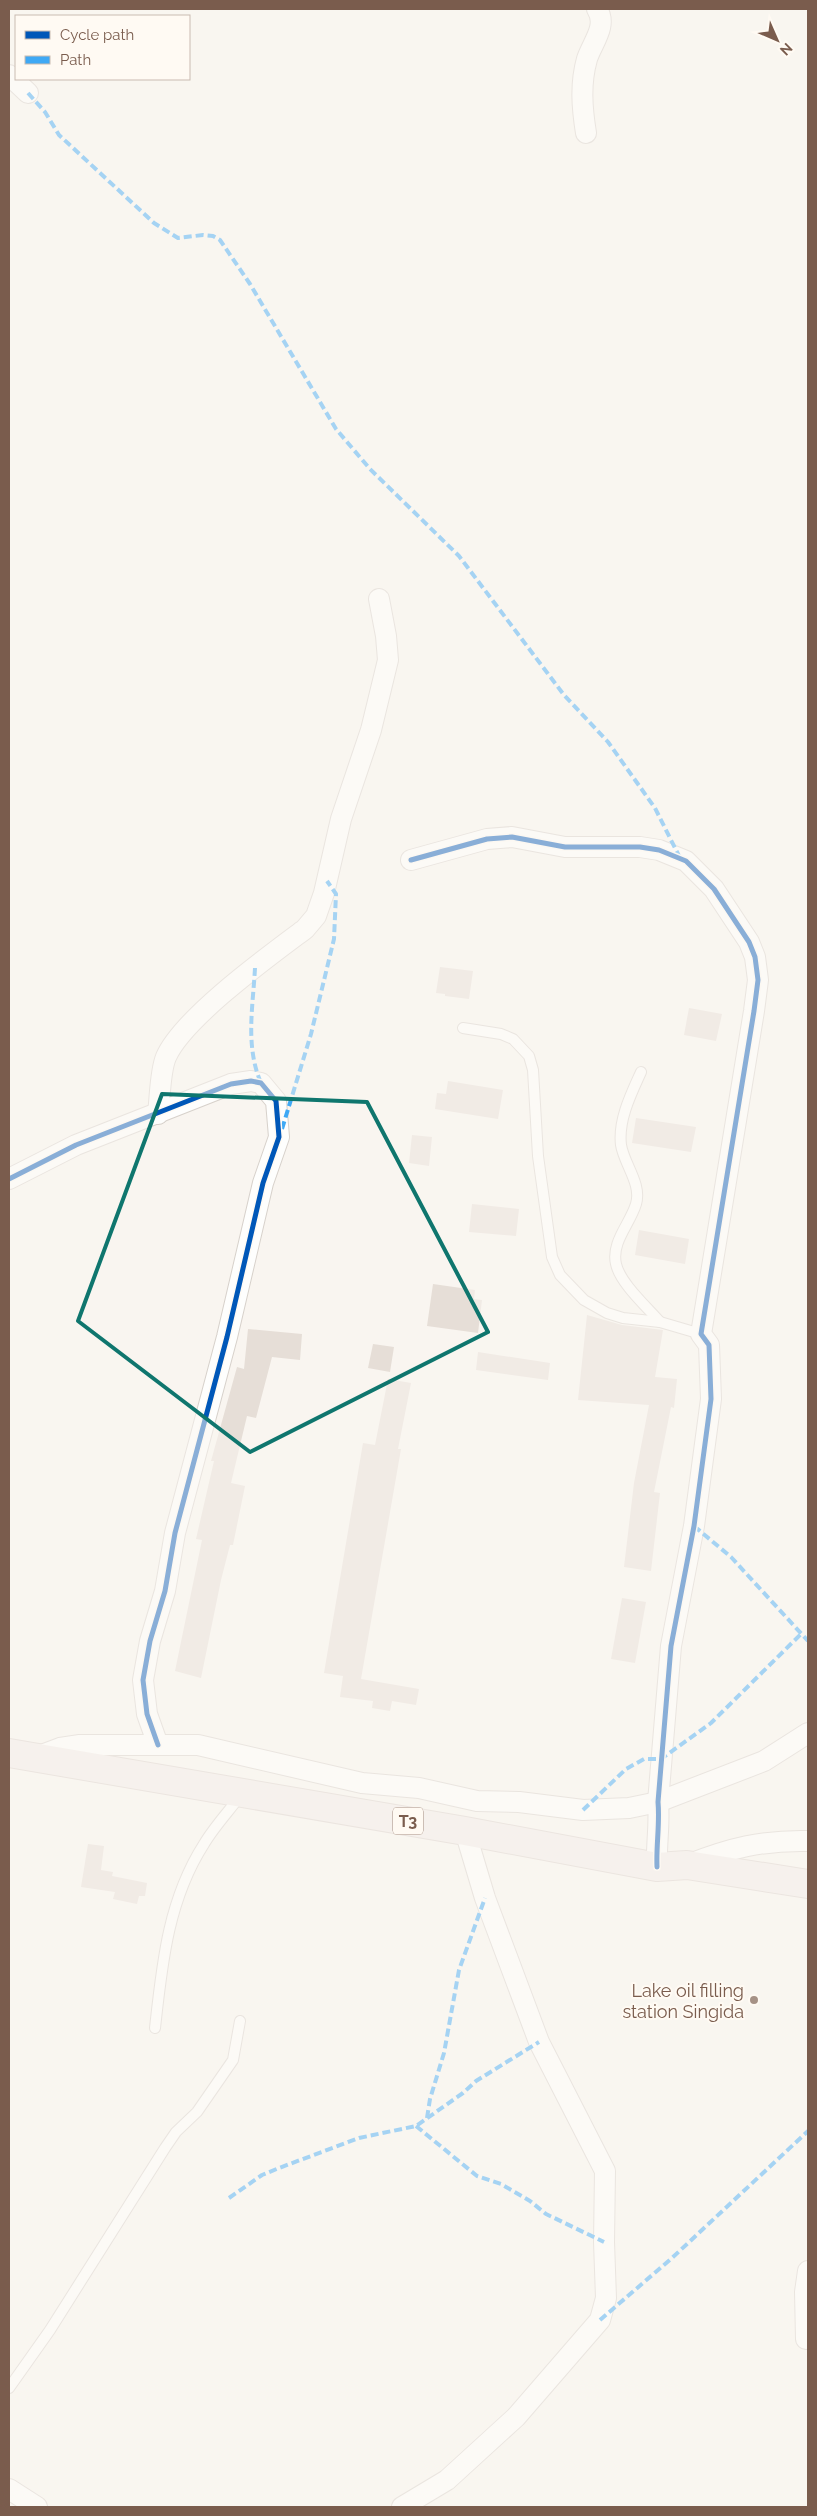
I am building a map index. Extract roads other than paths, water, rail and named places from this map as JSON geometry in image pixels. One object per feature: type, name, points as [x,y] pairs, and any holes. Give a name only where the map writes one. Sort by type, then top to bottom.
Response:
[{"type":"highway","name":"T3","points":[[9,1753],[465,1831],[657,1867],[688,1865],[808,1884]]},
{"type":"street","points":[[586,132],[582,84],[587,59],[601,25],[602,17],[597,9]]},
{"type":"street","points":[[9,75],[28,93]]},
{"type":"street","points":[[158,1114],[165,1060],[173,1043],[217,999],[305,929],[316,916],[324,893],[346,804],[371,730],[388,660],[386,636],[379,599]]},
{"type":"street","points":[[411,860],[487,839],[512,837],[564,847],[640,847],[658,850],[686,861],[704,877],[748,942],[755,957],[758,980],[754,1011],[701,1334],[710,1345],[711,1399],[694,1526],[671,1646],[658,1802],[660,1823],[656,1844],[657,1867]]},
{"type":"street","points":[[9,1179],[76,1145],[231,1084],[251,1081],[261,1083],[270,1091],[276,1101],[279,1137],[263,1183],[227,1337],[175,1533],[165,1591],[150,1641],[143,1680],[147,1714],[158,1745]]},
{"type":"street","points":[[36,1757],[60,1748],[80,1745],[198,1746],[362,1783],[420,1788],[477,1801],[520,1802],[583,1810],[629,1808],[658,1802],[764,1761],[808,1733]]},
{"type":"street","points":[[402,2507],[446,2480],[516,2417],[600,2320],[606,2298],[604,2242],[605,2171],[539,2042],[485,1898],[465,1831]]},
{"type":"street","points":[[688,1865],[724,1850],[756,1844],[808,1841]]},
{"type":"street","points":[[806,2339],[805,2292],[808,2271]]},
{"type":"street","points":[[9,2489],[37,2507]]},
{"type":"lane","points":[[463,1028],[502,1034],[518,1043],[529,1056],[533,1070],[538,1156],[552,1257],[560,1275],[572,1289],[595,1308],[623,1318],[660,1322],[701,1334]]},
{"type":"lane","points":[[641,1072],[626,1104],[621,1145],[637,1192],[637,1203],[616,1248],[616,1264],[620,1275],[660,1322]]},
{"type":"lane","points":[[155,2028],[168,1930],[187,1875],[204,1844],[243,1792]]},
{"type":"lane","points":[[9,2388],[50,2330],[164,2148],[176,2132],[197,2112],[233,2060],[240,2021]]},
{"type":"place","name":"Lake oil filling station Singida","points":[[754,2000]]}]
